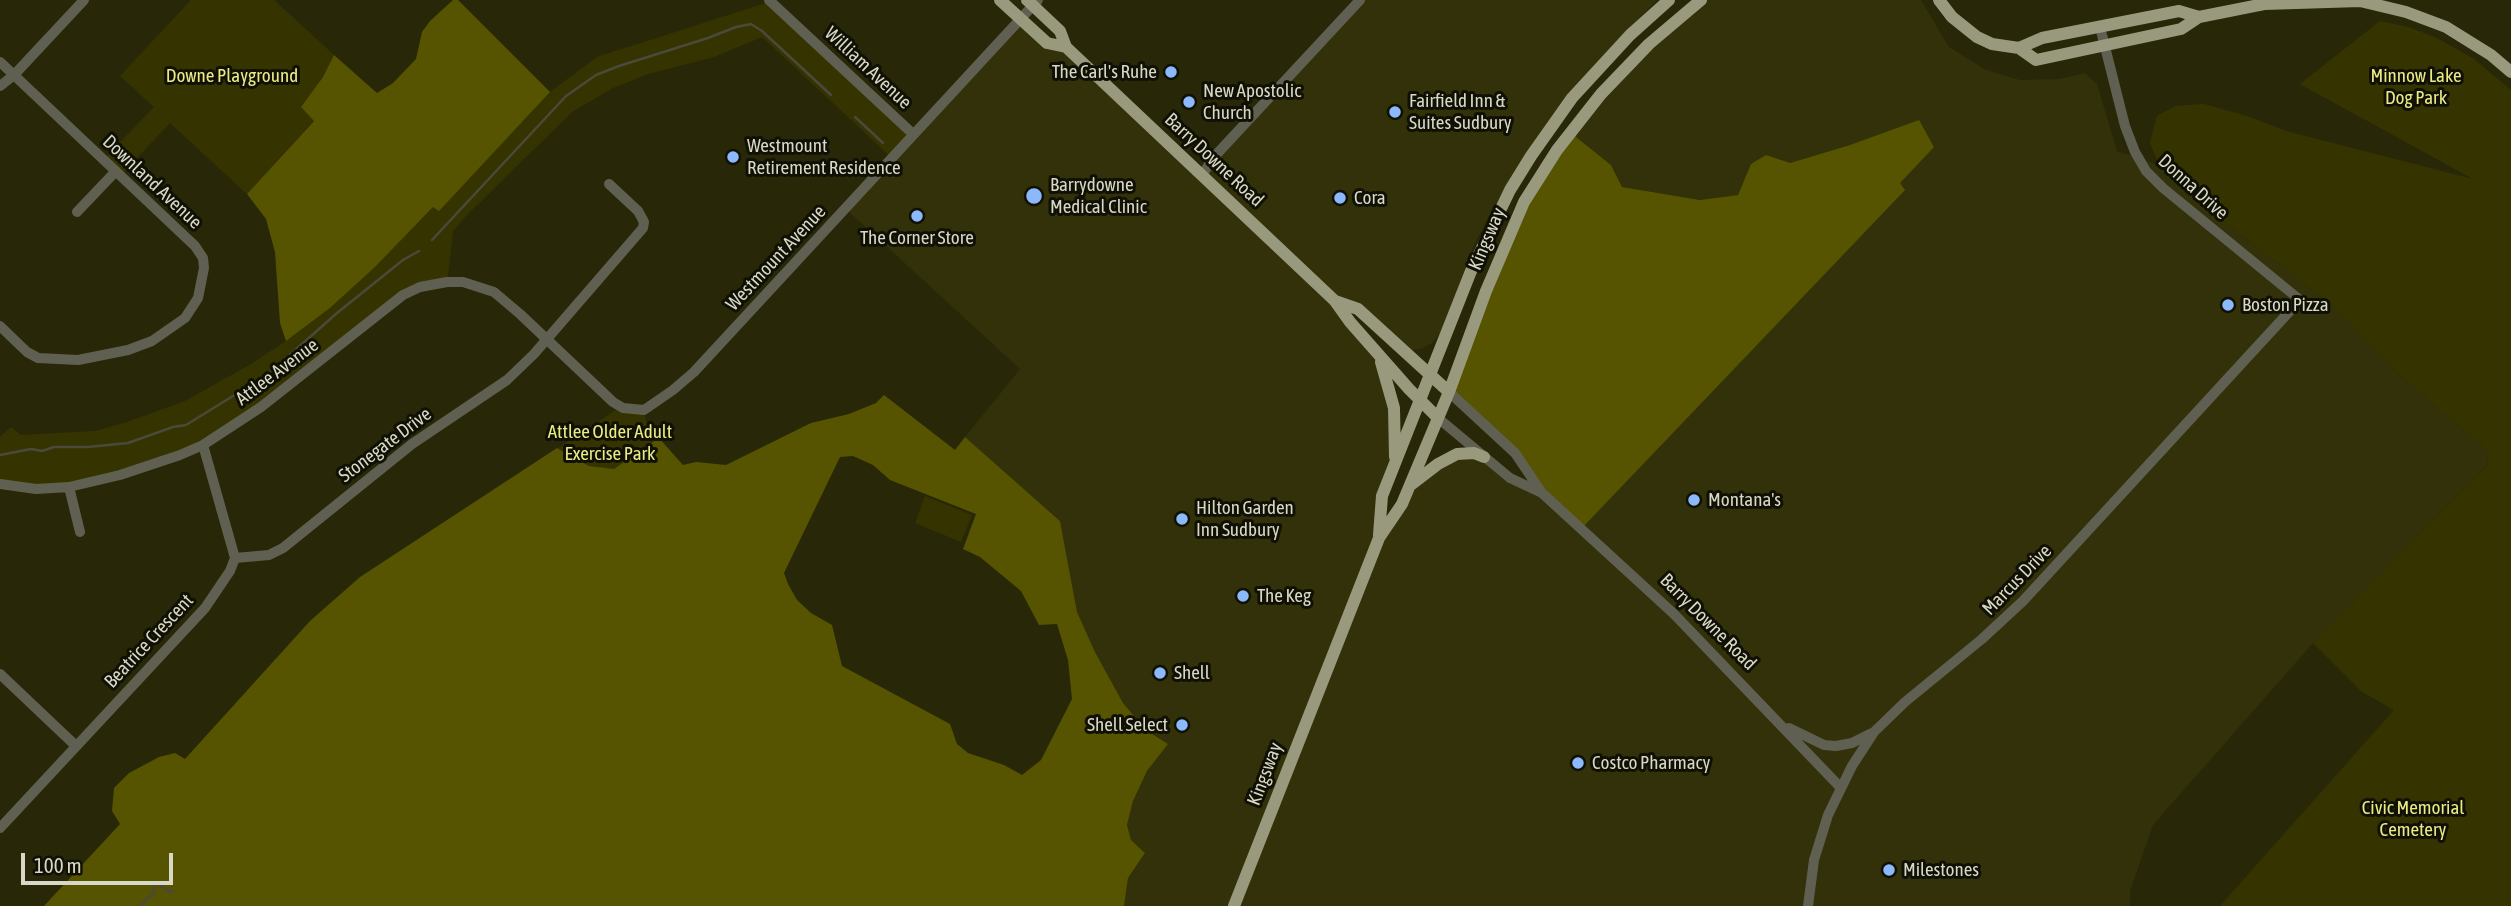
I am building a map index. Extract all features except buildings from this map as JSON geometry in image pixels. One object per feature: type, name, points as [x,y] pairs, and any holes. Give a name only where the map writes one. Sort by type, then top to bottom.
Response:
[{"type":"main road","name":"Barry Downe Road","points":[[1000,0],[1047,43],[1066,47]]},
{"type":"main road","name":"Kingsway","points":[[1379,538],[1382,496],[1483,242],[1510,190],[1531,156],[1590,78],[1630,35],[1669,0]]},
{"type":"main road","name":"Kingsway","points":[[1234,906],[1379,538],[1402,504],[1449,392],[1512,227],[1539,176],[1577,124],[1626,67],[1669,25],[1701,0]]},
{"type":"main road","points":[[1939,0],[1952,17],[1977,37],[1992,44],[2018,47],[2042,38],[2179,11],[2199,17]]},
{"type":"main road","points":[[2018,47],[2036,60],[2181,29],[2199,17],[2264,4],[2360,1],[2406,12],[2446,27],[2491,55],[2511,72]]},
{"type":"main road","name":"Barry Downe Road","points":[[1032,2],[1060,31],[1066,47],[1335,301],[1438,418]]},
{"type":"main road","name":"Barry Downe Road","points":[[1335,301],[1358,309],[1449,392]]},
{"type":"main road","points":[[1372,346],[1386,375],[1393,399],[1396,421],[1395,466]]},
{"type":"main road","points":[[1409,486],[1438,464],[1457,454],[1474,453],[1484,457]]},
{"type":"street","points":[[0,86],[14,75],[84,0]]},
{"type":"street","name":"William Avenue","points":[[769,0],[913,134]]},
{"type":"street","points":[[1202,175],[1214,157],[1360,0]]},
{"type":"street","name":"Westmount Avenue","points":[[548,340],[613,402],[632,410],[644,410],[655,404],[694,372],[1020,19],[1032,2]]},
{"type":"street","name":"Donna Drive","points":[[2099,27],[2125,126],[2146,171],[2163,188],[2300,300]]},
{"type":"street","name":"Downland Avenue","points":[[0,62],[200,253],[204,278],[191,310],[174,327],[152,341],[111,354],[78,360],[38,358],[27,352],[0,326]]},
{"type":"street","points":[[77,212],[116,172]]},
{"type":"street","name":"Stonegate Drive","points":[[235,558],[269,555],[283,548],[412,444],[507,380],[548,340],[643,228],[644,222],[638,211],[610,184]]},
{"type":"street","name":"Attlee Avenue","points":[[0,484],[36,489],[69,487],[148,466],[203,444],[261,407],[403,295],[420,287],[463,282],[494,292],[548,340]]},
{"type":"street","name":"Marcus Drive","points":[[1808,906],[1814,860],[1828,815],[1840,786],[1874,732],[2023,601],[2300,300]]},
{"type":"street","name":"Barry Downe Road","points":[[1449,392],[1515,453],[1542,493],[1674,614],[1840,786]]},
{"type":"street","name":"Barry Downe Road","points":[[1438,418],[1510,478],[1542,493]]},
{"type":"street","points":[[203,444],[235,558]]},
{"type":"street","points":[[69,487],[80,532]]},
{"type":"street","name":"Beatrice Crescent","points":[[0,828],[205,608],[225,581],[235,558]]},
{"type":"street","points":[[0,674],[76,746]]},
{"type":"street","points":[[1782,724],[1824,745],[1841,746],[1874,732]]},
{"type":"shaded area","points":[[453,0],[458,0],[550,92],[439,211],[433,207],[375,267],[330,308],[286,341],[280,323],[275,252],[266,219],[247,194],[314,121],[301,107],[323,77],[334,55],[377,93],[393,83],[416,59],[422,32]]},
{"type":"shaded area","points":[[1360,0],[1657,0],[1596,63],[1506,185],[1474,245],[1459,284],[1451,320],[1432,343],[1421,349],[1411,350],[1359,308],[1335,302],[1372,346],[1396,421],[1379,537],[1410,487],[1448,460],[1484,457],[1542,493],[1850,145],[1790,163],[1751,164],[1738,195],[1700,200],[1622,187],[1611,165],[1571,133],[1602,94],[1702,0],[1921,0],[1949,47],[1986,70],[2020,80],[2059,79],[2085,73],[2097,84],[2117,151],[2159,165],[2185,192],[2330,303],[2404,379],[2486,449],[2488,464],[2313,643],[2153,825],[2130,891],[2130,906],[1124,906],[1128,878],[1145,853],[1131,840],[1127,825],[1133,801],[1147,771],[1168,744],[1146,730],[1123,703],[1095,652],[1077,612],[1060,521],[965,437],[1020,369],[846,209],[1020,20],[1066,47],[1198,173]]},
{"type":"shaded area","points":[[1919,120],[1934,147],[1900,183],[1905,190],[1582,528],[1542,493],[1515,452],[1449,392],[1514,228],[1571,133],[1611,165],[1622,187],[1700,200],[1738,195],[1751,164],[1766,155],[1790,163]]},
{"type":"shaded area","points":[[884,395],[955,450],[965,437],[1060,521],[1077,612],[1095,652],[1123,703],[1146,730],[1168,744],[1147,771],[1133,801],[1127,825],[1131,840],[1145,853],[1128,878],[1124,906],[44,906],[120,824],[112,811],[114,788],[129,773],[159,757],[175,753],[185,759],[310,621],[360,577],[557,448],[589,466],[614,469],[659,438],[683,465],[696,462],[726,465],[811,423],[849,414],[876,403]],"holes":[[[853,456],[873,465],[890,480],[976,514],[963,549],[980,557],[1021,591],[1039,625],[1057,624],[1068,660],[1072,699],[1041,760],[1022,775],[1004,765],[968,753],[957,744],[950,724],[842,666],[832,625],[811,613],[797,600],[788,584],[784,573],[840,457]]]},
{"type":"green space","name":"Downe Playground","points":[[191,0],[274,0],[334,55],[323,77],[301,107],[314,120],[247,194],[170,123],[120,176],[103,160],[154,107],[120,76]]},
{"type":"green space","points":[[769,2],[913,135],[892,158],[762,37],[714,57],[648,74],[613,88],[572,112],[465,217],[453,231],[447,283],[419,288],[204,445],[68,488],[0,485],[0,437],[11,427],[21,435],[95,431],[127,422],[185,401],[286,341],[330,308],[375,267],[434,206],[439,210],[550,92],[597,57]]},
{"type":"green space","points":[[2380,21],[2408,27],[2437,38],[2474,59],[2511,90],[2511,906],[2220,906],[2394,710],[2362,692],[2313,643],[2488,464],[2486,449],[2404,379],[2330,303],[2185,192],[2159,165],[2150,143],[2157,116],[2175,106],[2204,104],[2286,131],[2473,179],[2300,84]]},
{"type":"green space","name":"Attlee Older Adult Exercise Park","points":[[620,407],[643,411],[647,423],[659,438],[614,470],[589,466],[558,448]]},
{"type":"green space","points":[[925,496],[972,515],[961,542],[915,523]]},
{"type":"waterway","points":[[432,240],[566,96],[596,75],[619,66],[751,24],[831,95]]},
{"type":"waterway","points":[[855,117],[883,143]]},
{"type":"waterway","points":[[0,455],[31,449],[42,451],[54,447],[128,443],[186,425],[254,383],[257,384],[337,313],[403,260],[419,251]]},
{"type":"waterway","points":[[140,906],[154,893],[154,884],[158,883],[173,892]]},
{"type":"place","name":"The Carl's Ruhe","points":[[1171,72]]},
{"type":"place","name":"New Apostolic Church","points":[[1189,102]]},
{"type":"place","name":"Fairfield Inn & Suites Sudbury","points":[[1395,112]]},
{"type":"place","name":"Westmount Retirement Residence","points":[[733,157]]},
{"type":"place","name":"Barrydowne Medical Clinic","points":[[1034,196]]},
{"type":"place","name":"Cora","points":[[1340,198]]},
{"type":"place","name":"The Corner Store","points":[[917,216]]},
{"type":"place","name":"Boston Pizza","points":[[2228,305]]},
{"type":"place","name":"Montana's","points":[[1694,500]]},
{"type":"place","name":"Hilton Garden Inn Sudbury","points":[[1182,519]]},
{"type":"place","name":"The Keg","points":[[1243,596]]},
{"type":"place","name":"Shell","points":[[1160,673]]},
{"type":"place","name":"Shell Select","points":[[1182,725]]},
{"type":"place","name":"Costco Pharmacy","points":[[1578,763]]},
{"type":"place","name":"Milestones","points":[[1889,870]]},
{"type":"park label","name":"Minnow Lake Dog Park","points":[[2416,87]]},
{"type":"park label","name":"Civic Memorial Cemetery","points":[[2413,819]]}]
